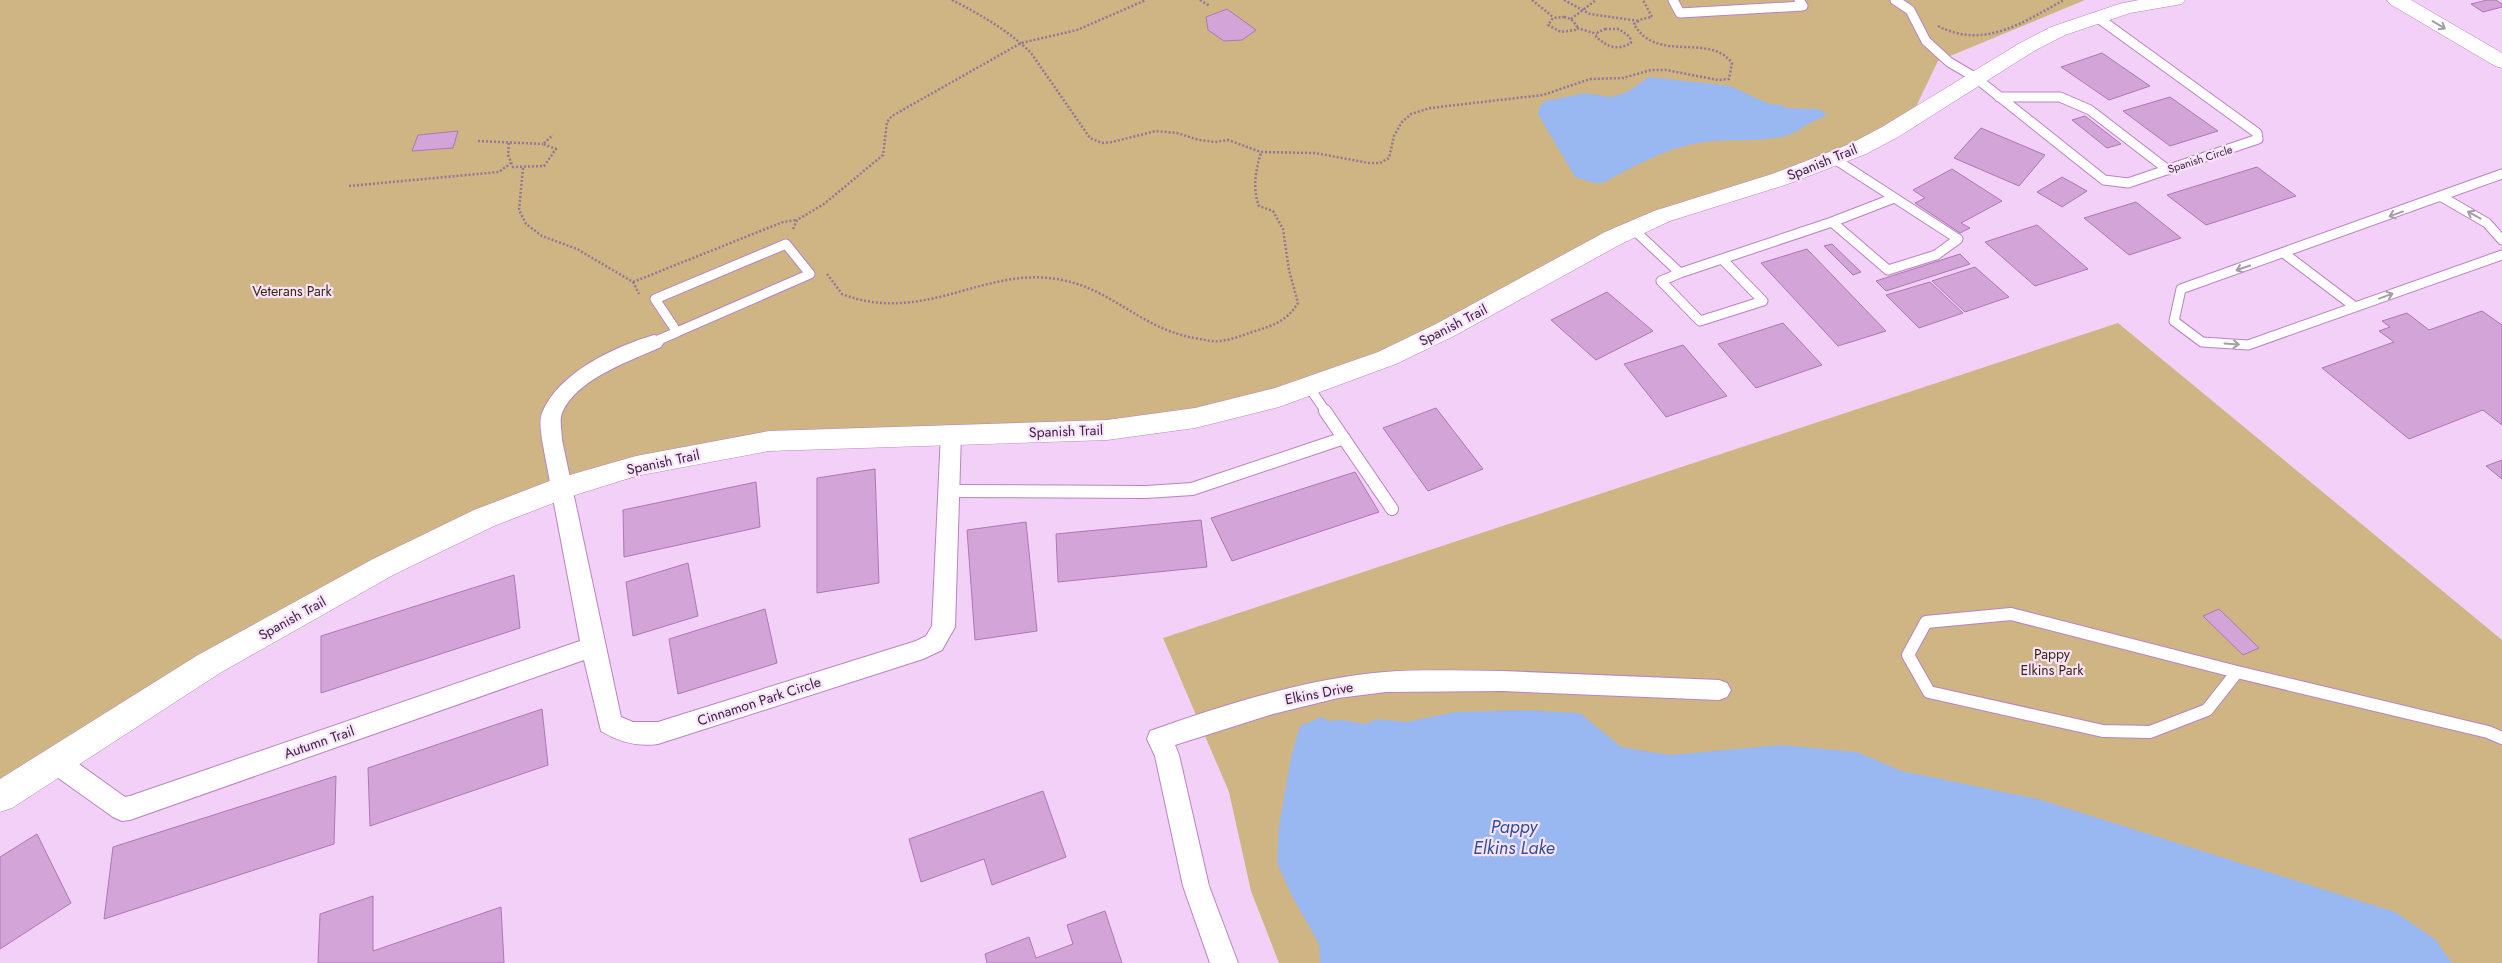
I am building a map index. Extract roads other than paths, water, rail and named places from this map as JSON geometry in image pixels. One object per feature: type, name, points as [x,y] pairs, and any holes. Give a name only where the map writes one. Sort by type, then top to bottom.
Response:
[{"type":"street","name":"Spanish Trail","points":[[0,797],[209,664],[383,567],[484,518],[562,488],[636,466],[769,441],[1116,429],[1195,418],[1279,397],[1362,369],[1445,330],[1632,229],[1662,216],[1780,179],[1833,158],[1890,132],[1976,78],[2050,35],[2132,4],[2174,0]]},
{"type":"street","points":[[2397,0],[2502,62]]},
{"type":"street","points":[[2433,0],[2502,41]]},
{"type":"street","name":"Cinnamon Park Circle","points":[[654,342],[590,371],[564,393],[551,415],[552,440],[593,648],[610,723],[627,734],[640,736],[658,733],[923,649],[934,643],[943,627],[951,434]]},
{"type":"street","name":"Autumn Trail","points":[[56,762],[122,809],[130,808],[593,648]]},
{"type":"street","name":"Elkins Drive","points":[[1224,963],[1196,886],[1167,755],[1159,739],[1273,703],[1338,688],[1386,682],[1503,681],[1719,690]]},
{"type":"lane","points":[[1673,0],[1680,13],[1803,6],[1799,0]]},
{"type":"lane","name":"Spanish Circle","points":[[1895,0],[1910,10],[1926,41],[1949,62],[1976,78],[2104,180],[2128,183],[2258,139],[2257,134],[2097,17]]},
{"type":"lane","points":[[1999,97],[2060,97],[2090,110],[2168,170]]},
{"type":"lane","points":[[1832,222],[1888,270],[1936,255],[1958,239],[1833,158]]},
{"type":"lane","points":[[2502,174],[2284,254],[2181,289],[2174,321],[2202,342],[2248,345],[2502,255]]},
{"type":"lane","points":[[2442,197],[2487,223],[2502,240]]},
{"type":"lane","points":[[1722,259],[1763,301],[1700,322],[1661,280],[1680,273],[1832,222],[1894,198]]},
{"type":"lane","points":[[1632,229],[1680,273]]},
{"type":"lane","points":[[654,342],[678,332],[810,274],[786,244],[656,299],[678,332]]},
{"type":"lane","points":[[2284,254],[2355,307]]},
{"type":"lane","points":[[1309,387],[1392,509]]},
{"type":"lane","points":[[948,491],[1146,492],[1192,489],[1344,438]]},
{"type":"lane","points":[[2237,672],[2207,710],[2150,732],[2103,731],[1929,692],[1908,656],[1926,622],[2011,614],[2237,672],[2488,732],[2502,738]]},
{"type":"water","points":[[1649,77],[1730,86],[1769,104],[1782,105],[1787,108],[1818,109],[1826,113],[1823,118],[1782,137],[1757,140],[1713,141],[1684,146],[1656,156],[1603,183],[1594,183],[1575,177],[1538,114],[1540,106],[1545,101],[1585,93],[1611,97],[1627,92]]},
{"type":"water","name":"Pappy Elkins Lake","points":[[1526,710],[1580,713],[1621,747],[1670,755],[1781,745],[1857,752],[1902,771],[2038,799],[2395,912],[2435,939],[2452,963],[1320,963],[1319,944],[1292,896],[1277,863],[1279,825],[1291,757],[1300,726],[1321,717],[1330,721],[1343,720],[1365,724],[1376,719],[1407,722],[1455,712]]},
{"type":"park label","name":"Veterans Park","points":[[292,291]]},
{"type":"park label","name":"Pappy Elkins Park","points":[[2052,662]]}]
